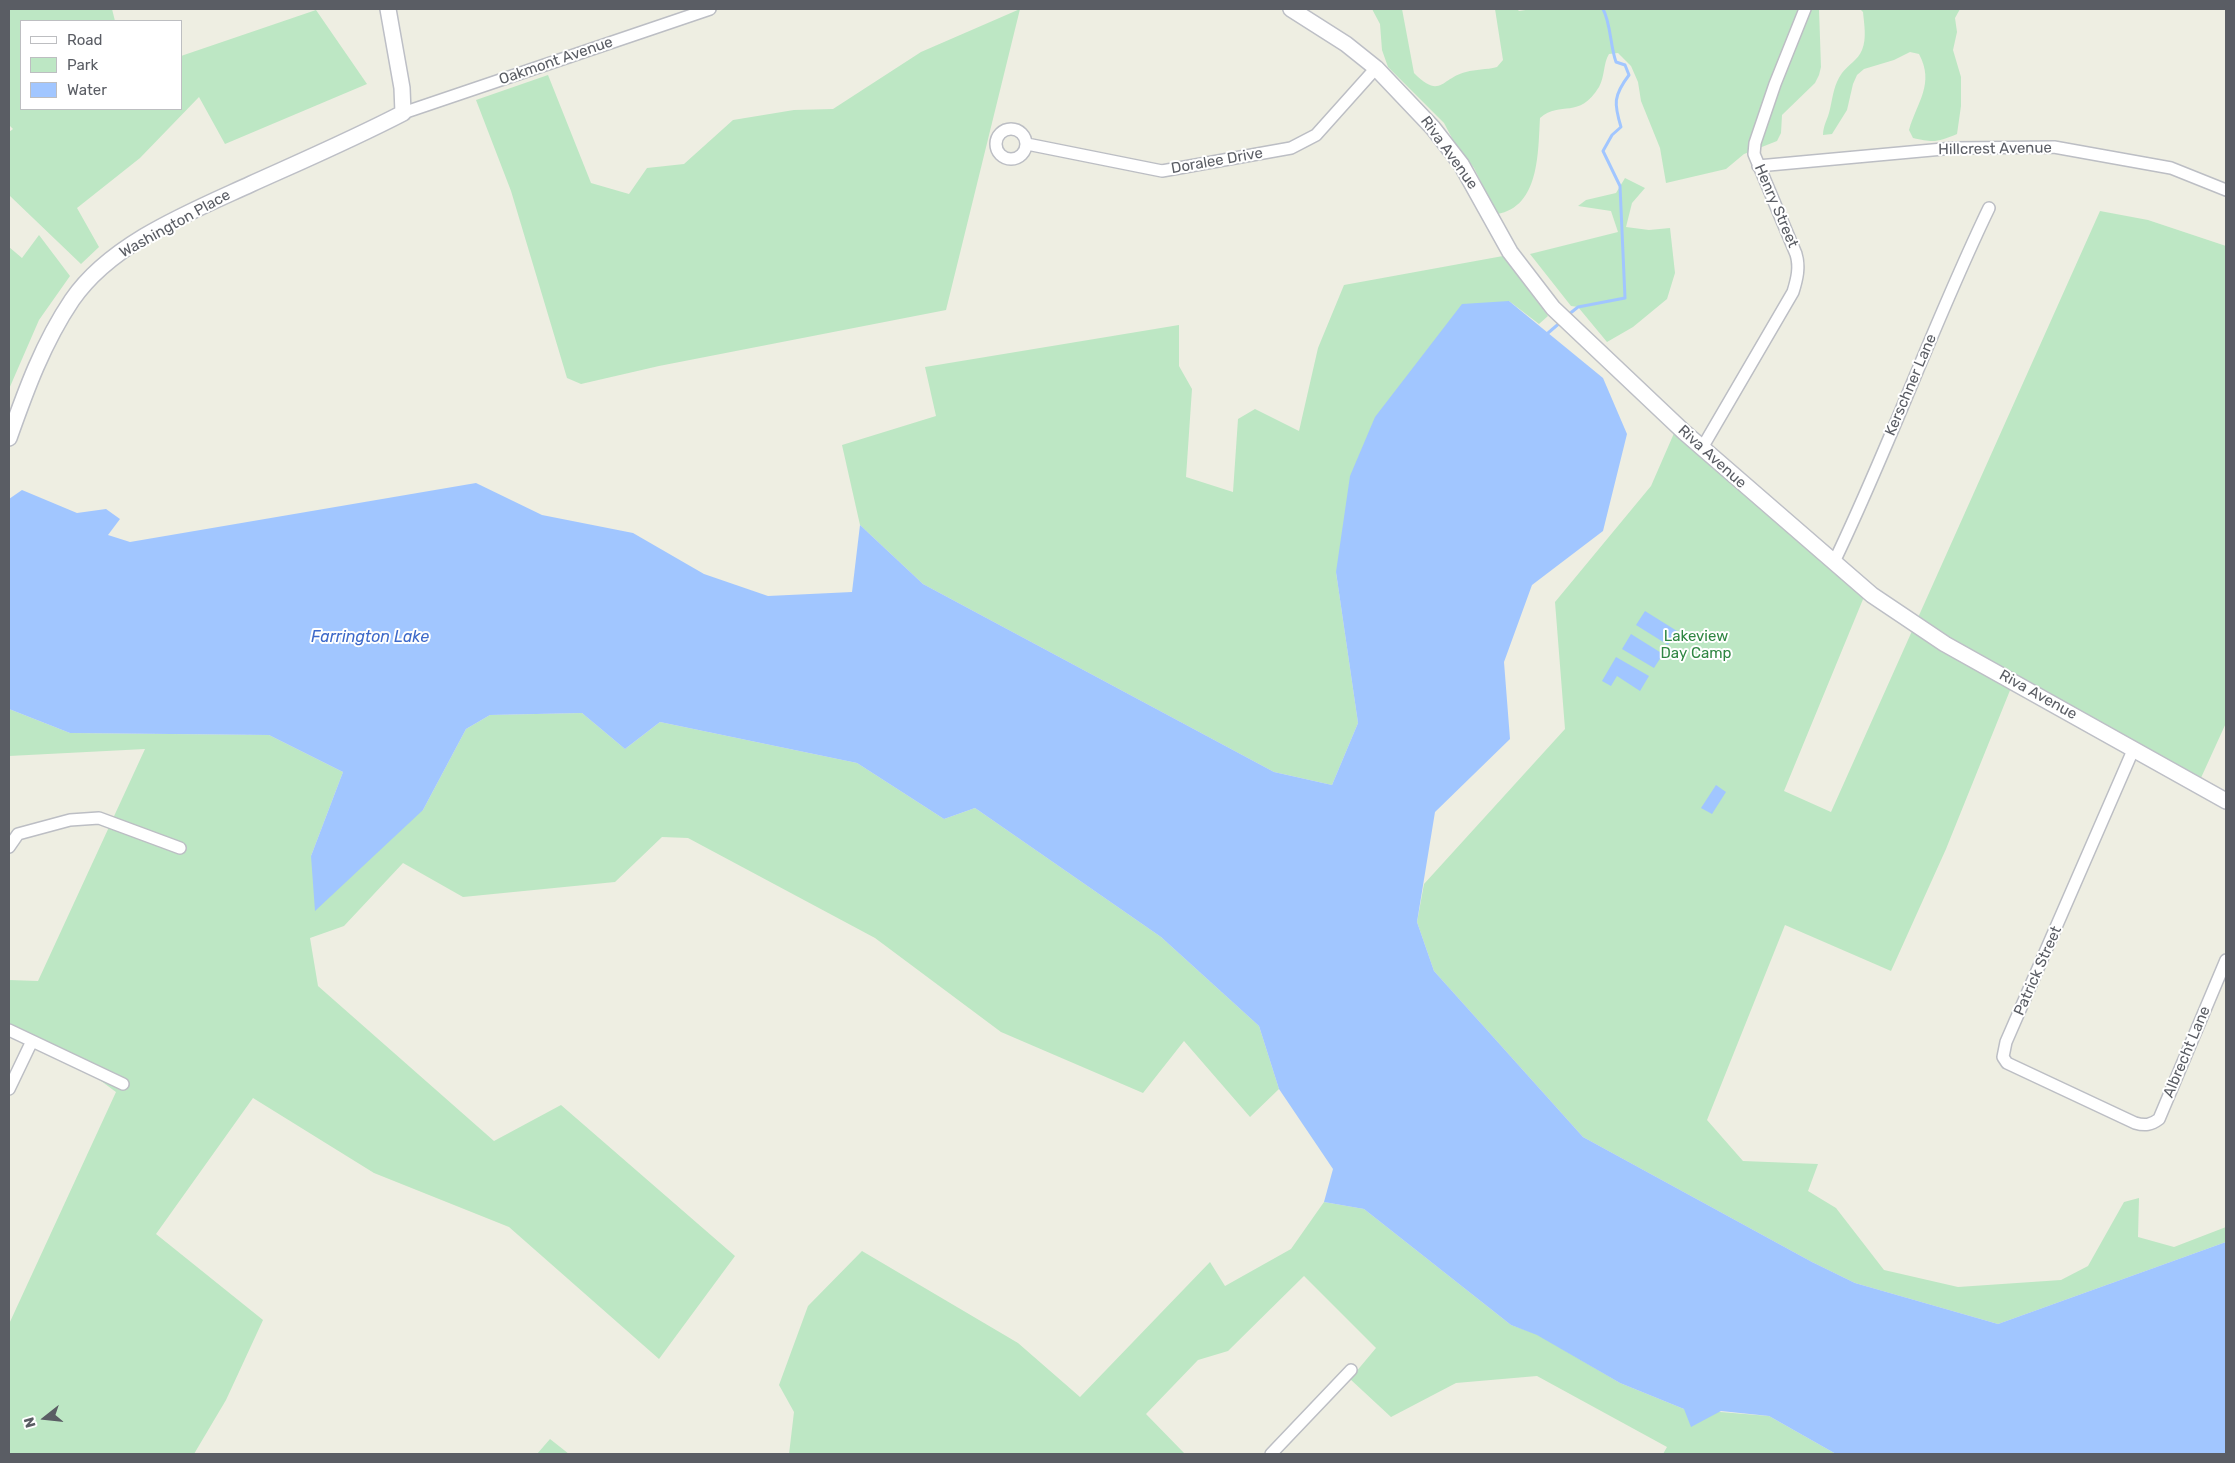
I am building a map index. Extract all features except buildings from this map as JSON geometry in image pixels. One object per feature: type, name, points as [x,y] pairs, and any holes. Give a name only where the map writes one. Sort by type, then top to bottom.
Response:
[{"type":"street","points":[[388,9],[402,88],[402,113]]},
{"type":"street","name":"Oakmont Avenue","points":[[402,113],[695,11],[710,9]]},
{"type":"street","name":"Riva Avenue","points":[[1291,9],[1346,44],[1376,68],[1427,121],[1455,157],[1510,252],[1536,287],[1564,319],[1702,448],[1872,595],[1945,644],[2226,801]]},
{"type":"street","name":"Henry Street","points":[[1702,448],[1793,292],[1796,282],[1798,270],[1796,254],[1754,154],[1755,144],[1805,9]]},
{"type":"street","name":"Doralee Drive","points":[[1027,144],[1162,171],[1291,148],[1316,135],[1376,68]]},
{"type":"street","name":"Washington Place","points":[[9,438],[33,368],[72,300],[104,265],[131,244],[206,204],[402,113]]},
{"type":"street","name":"Hillcrest Avenue","points":[[1758,166],[1954,148],[2054,147],[2171,168],[2226,190]]},
{"type":"street","name":"Kerschner Lane","points":[[1834,562],[1868,491],[1966,255],[1989,208]]},
{"type":"street","name":"Patrick Street","points":[[2134,748],[2003,1050],[2004,1058],[2008,1063],[2135,1123]]},
{"type":"street","points":[[9,847],[18,834],[70,820],[99,818],[180,848]]},
{"type":"street","name":"Albrecht Lane","points":[[2135,1123],[2149,1125],[2159,1119],[2226,960]]},
{"type":"street","points":[[9,1030],[123,1084]]},
{"type":"street","points":[[9,1089],[32,1040]]},
{"type":"street","points":[[1271,1454],[1351,1370]]},
{"type":"green space","points":[[9,9],[112,9],[115,20],[20,20],[20,110],[182,110],[182,56],[316,10],[367,84],[225,144],[199,97],[140,158],[77,208],[99,247],[81,264],[9,197],[9,132],[13,129],[9,125]]},
{"type":"green space","points":[[1020,9],[946,310],[659,366],[581,384],[567,378],[511,191],[476,100],[548,75],[591,183],[629,194],[647,168],[684,164],[733,120],[794,110],[833,109],[921,52]]},
{"type":"green space","points":[[1372,9],[1402,9],[1414,73],[1423,81],[1436,86],[1466,72],[1497,67],[1503,60],[1495,9],[1517,9],[1519,11],[1532,9],[1819,9],[1821,67],[1815,83],[1782,115],[1781,133],[1777,141],[1744,154],[1726,169],[1666,183],[1660,148],[1641,101],[1638,82],[1631,66],[1618,53],[1609,54],[1601,83],[1592,97],[1577,107],[1555,110],[1540,118],[1537,161],[1529,189],[1522,201],[1511,209],[1497,214],[1474,168],[1453,140],[1444,123],[1388,67],[1382,50],[1380,24]]},
{"type":"green space","points":[[1860,9],[1960,9],[1955,18],[1957,32],[1953,50],[1961,77],[1961,106],[1957,134],[1936,141],[1913,138],[1909,130],[1923,93],[1925,75],[1919,54],[1910,52],[1894,60],[1864,69],[1857,75],[1847,110],[1832,134],[1823,135],[1837,81],[1844,70],[1858,57],[1864,45],[1863,12]]},
{"type":"green space","points":[[1625,178],[1645,188],[1632,203],[1626,227],[1649,230],[1670,228],[1675,273],[1667,299],[1633,327],[1607,342],[1578,307],[1571,306],[1530,254],[1618,232],[1611,211],[1578,206],[1586,200],[1616,193]]},
{"type":"green space","name":"Lakeview Day Camp","points":[[2100,211],[2148,220],[2226,246],[2226,723],[2200,780],[2015,678],[1946,849],[1891,971],[1785,925],[1707,1120],[1743,1161],[1818,1164],[1808,1191],[1836,1208],[1884,1270],[1958,1287],[2061,1280],[2088,1266],[2124,1202],[2139,1198],[2138,1237],[2174,1247],[2226,1227],[2226,1242],[1998,1324],[1855,1283],[1812,1262],[1583,1137],[1434,971],[1417,922],[1424,884],[1565,729],[1555,602],[1651,486],[1675,431],[1866,592],[1784,791],[1831,812]]},
{"type":"green space","points":[[39,235],[70,276],[39,320],[9,389],[9,247],[22,258]]},
{"type":"green space","points":[[1503,256],[1548,316],[1539,324],[1509,301],[1336,572],[1358,723],[1332,785],[1274,772],[923,584],[860,525],[842,445],[936,416],[925,367],[1179,325],[1179,366],[1192,389],[1186,477],[1233,492],[1238,419],[1255,409],[1299,431],[1318,348],[1344,285]]},
{"type":"green space","points":[[9,709],[70,733],[269,735],[343,772],[311,856],[423,810],[466,729],[490,715],[582,713],[625,749],[660,722],[857,763],[944,819],[975,808],[1161,937],[1259,1026],[1279,1089],[1250,1117],[1184,1041],[1143,1093],[1001,1032],[875,938],[688,838],[662,837],[615,882],[463,897],[403,863],[344,926],[310,938],[318,986],[494,1141],[561,1105],[735,1256],[659,1359],[509,1227],[374,1173],[253,1098],[156,1234],[263,1320],[226,1400],[194,1454],[9,1454],[9,1324],[116,1092],[55,1047],[9,1028],[9,980],[38,981],[145,749],[9,756]]},
{"type":"green space","points":[[1324,1202],[1364,1209],[1511,1325],[1537,1334],[1620,1383],[1684,1409],[1769,1416],[1836,1454],[1663,1454],[1667,1447],[1537,1376],[1456,1383],[1391,1417],[1350,1379],[1376,1348],[1304,1276],[1228,1351],[1198,1360],[1146,1414],[1185,1454],[789,1454],[794,1412],[779,1385],[808,1306],[862,1251],[1018,1343],[1080,1397],[1210,1262],[1225,1286],[1291,1249]]},
{"type":"green space","points":[[550,1439],[569,1454],[537,1454]]},
{"type":"water","name":"Farrington Lake","points":[[1509,301],[1603,378],[1627,434],[1603,531],[1532,585],[1504,662],[1510,739],[1435,812],[1417,922],[1434,971],[1583,1137],[1812,1262],[1855,1283],[1998,1324],[2226,1242],[2226,1454],[1836,1454],[1769,1416],[1721,1411],[1691,1427],[1684,1409],[1620,1383],[1537,1335],[1511,1325],[1364,1209],[1324,1202],[1333,1169],[1279,1089],[1259,1026],[1161,937],[975,808],[944,819],[857,763],[660,722],[625,749],[582,713],[490,715],[466,729],[423,810],[315,911],[311,856],[343,772],[269,735],[70,733],[9,709],[9,499],[22,490],[77,513],[106,509],[120,519],[108,535],[130,542],[476,483],[542,515],[633,533],[704,574],[768,596],[852,592],[860,525],[923,584],[1274,772],[1332,785],[1358,723],[1336,572],[1350,476],[1375,417],[1462,304]]},
{"type":"water","points":[[1645,611],[1677,631],[1668,645],[1636,625]]},
{"type":"water","points":[[1631,634],[1663,654],[1654,668],[1622,649]]},
{"type":"water","points":[[1616,657],[1649,676],[1640,691],[1617,676],[1611,686],[1602,681]]},
{"type":"water","points":[[1716,785],[1726,792],[1712,814],[1701,808]]},
{"type":"waterway","points":[[1568,315],[1578,307],[1625,298],[1620,186],[1603,151],[1612,135],[1621,127],[1616,100],[1620,89],[1629,75],[1625,65],[1616,62],[1608,21],[1603,9]]},
{"type":"waterway","points":[[1548,333],[1562,321]]}]
